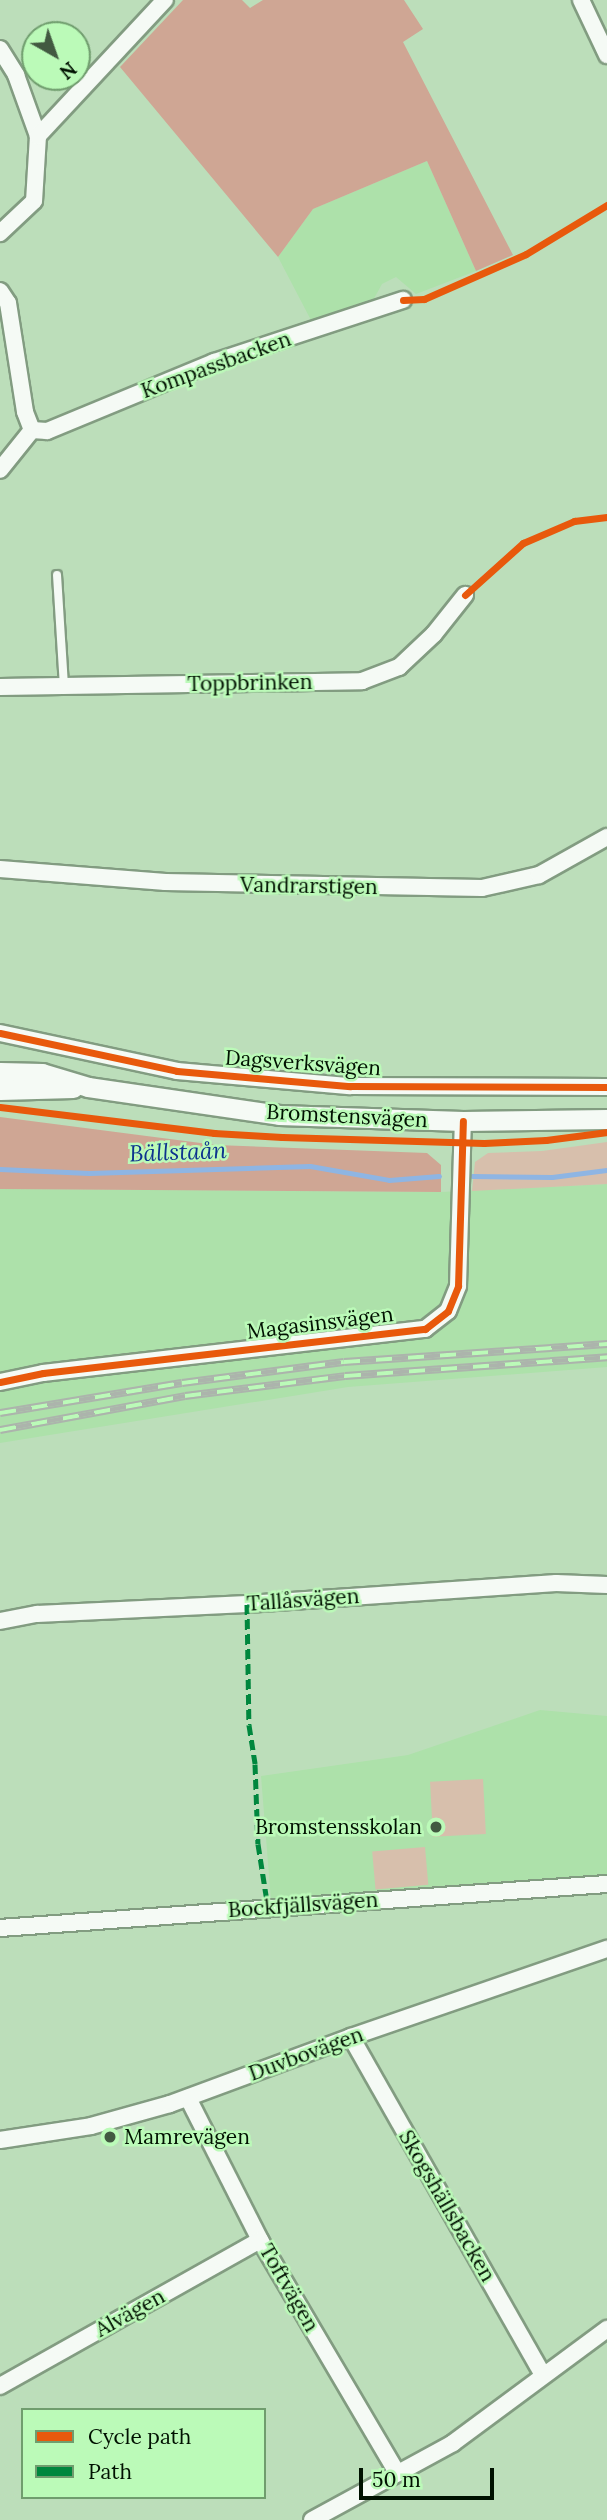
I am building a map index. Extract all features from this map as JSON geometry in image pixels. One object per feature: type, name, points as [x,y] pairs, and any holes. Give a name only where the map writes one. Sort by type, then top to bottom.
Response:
[{"type":"street","points":[[38,136],[165,0]]},
{"type":"street","points":[[581,0],[607,55]]},
{"type":"street","points":[[0,49],[16,75],[38,136],[34,201],[0,233]]},
{"type":"street","points":[[0,291],[8,303],[25,412],[32,430],[0,470]]},
{"type":"street","name":"Kompassbacken","points":[[32,430],[47,430],[215,362],[403,300]]},
{"type":"street","name":"Toppbrinken","points":[[0,687],[362,681],[399,667],[434,634],[465,595]]},
{"type":"street","name":"Vandrarstigen","points":[[0,869],[165,883],[482,888],[539,875],[607,837]]},
{"type":"street","name":"Dagsverksvägen","points":[[0,1032],[177,1070],[336,1085],[607,1087]]},
{"type":"street","name":"Bromstensvägen","points":[[0,1072],[42,1073],[89,1087],[279,1115],[463,1121],[607,1119]]},
{"type":"street","name":"Bromstensvägen","points":[[0,1090],[89,1087]]},
{"type":"street","name":"Magasinsvägen","points":[[0,1382],[43,1373],[425,1329],[448,1311],[458,1286],[463,1121]]},
{"type":"street","name":"Tallåsvägen","points":[[0,1620],[37,1614],[247,1604],[556,1583],[607,1585]]},
{"type":"street","name":"Bockfjällsvägen","points":[[0,1928],[607,1884]]},
{"type":"street","name":"Duvbovägen","points":[[0,2140],[91,2126],[188,2098],[351,2037],[607,1949]]},
{"type":"street","name":"Skogshällsbacken","points":[[351,2037],[543,2375]]},
{"type":"street","name":"Toftvägen","points":[[188,2098],[260,2240],[397,2473]]},
{"type":"street","name":"Alvägen","points":[[0,2386],[260,2240]]},
{"type":"street","points":[[312,2520],[453,2443],[607,2329]]},
{"type":"lane","points":[[57,575],[64,686]]},
{"type":"shaded area","points":[[183,0],[242,0],[250,8],[263,0],[404,0],[423,29],[403,42],[513,255],[476,271],[427,161],[313,209],[278,257],[120,67]]},
{"type":"shaded area","points":[[427,161],[476,271],[416,294],[396,277],[382,284],[371,304],[313,324],[278,257],[313,209]]},
{"type":"shaded area","points":[[0,1117],[216,1145],[427,1153],[441,1165],[441,1192],[0,1189]]},
{"type":"shaded area","points":[[607,1142],[607,1184],[472,1191],[475,1162],[488,1153],[542,1151]]},
{"type":"shaded area","points":[[607,1184],[607,1367],[348,1387],[0,1443],[0,1189],[441,1192]]},
{"type":"shaded area","name":"Bromstensskolan","points":[[540,1710],[607,1716],[607,1878],[271,1900],[261,1776],[408,1755]]},
{"type":"shaded area","points":[[483,1779],[486,1834],[433,1837],[430,1782]]},
{"type":"shaded area","points":[[425,1847],[428,1885],[376,1889],[372,1852]]},
{"type":"waterway","name":"Bällstaån","points":[[0,1169],[89,1173],[310,1166],[389,1180],[439,1176]]},
{"type":"waterway","name":"Bällstaån","points":[[472,1176],[552,1177],[607,1170]]},
{"type":"railway","points":[[0,1413],[182,1383],[344,1362],[607,1344]]},
{"type":"railway","points":[[0,1430],[185,1396],[345,1376],[607,1357]]},
{"type":"marked path","points":[[247,1604],[249,1725],[255,1764],[258,1844],[268,1908]]},
{"type":"cycle path","points":[[403,300],[424,299],[526,254],[607,205]]},
{"type":"cycle path","points":[[465,595],[523,543],[574,521],[607,517]]},
{"type":"cycle path","points":[[0,1033],[177,1071],[350,1086],[607,1087]]},
{"type":"cycle path","points":[[0,1107],[214,1133],[282,1137],[484,1143],[546,1140],[607,1132]]},
{"type":"cycle path","points":[[0,1382],[43,1373],[425,1329],[448,1311],[458,1286],[463,1121]]},
{"type":"place","name":"Bromstensskolan","points":[[436,1827]]},
{"type":"place","name":"Mamrevägen","points":[[110,2137]]}]
